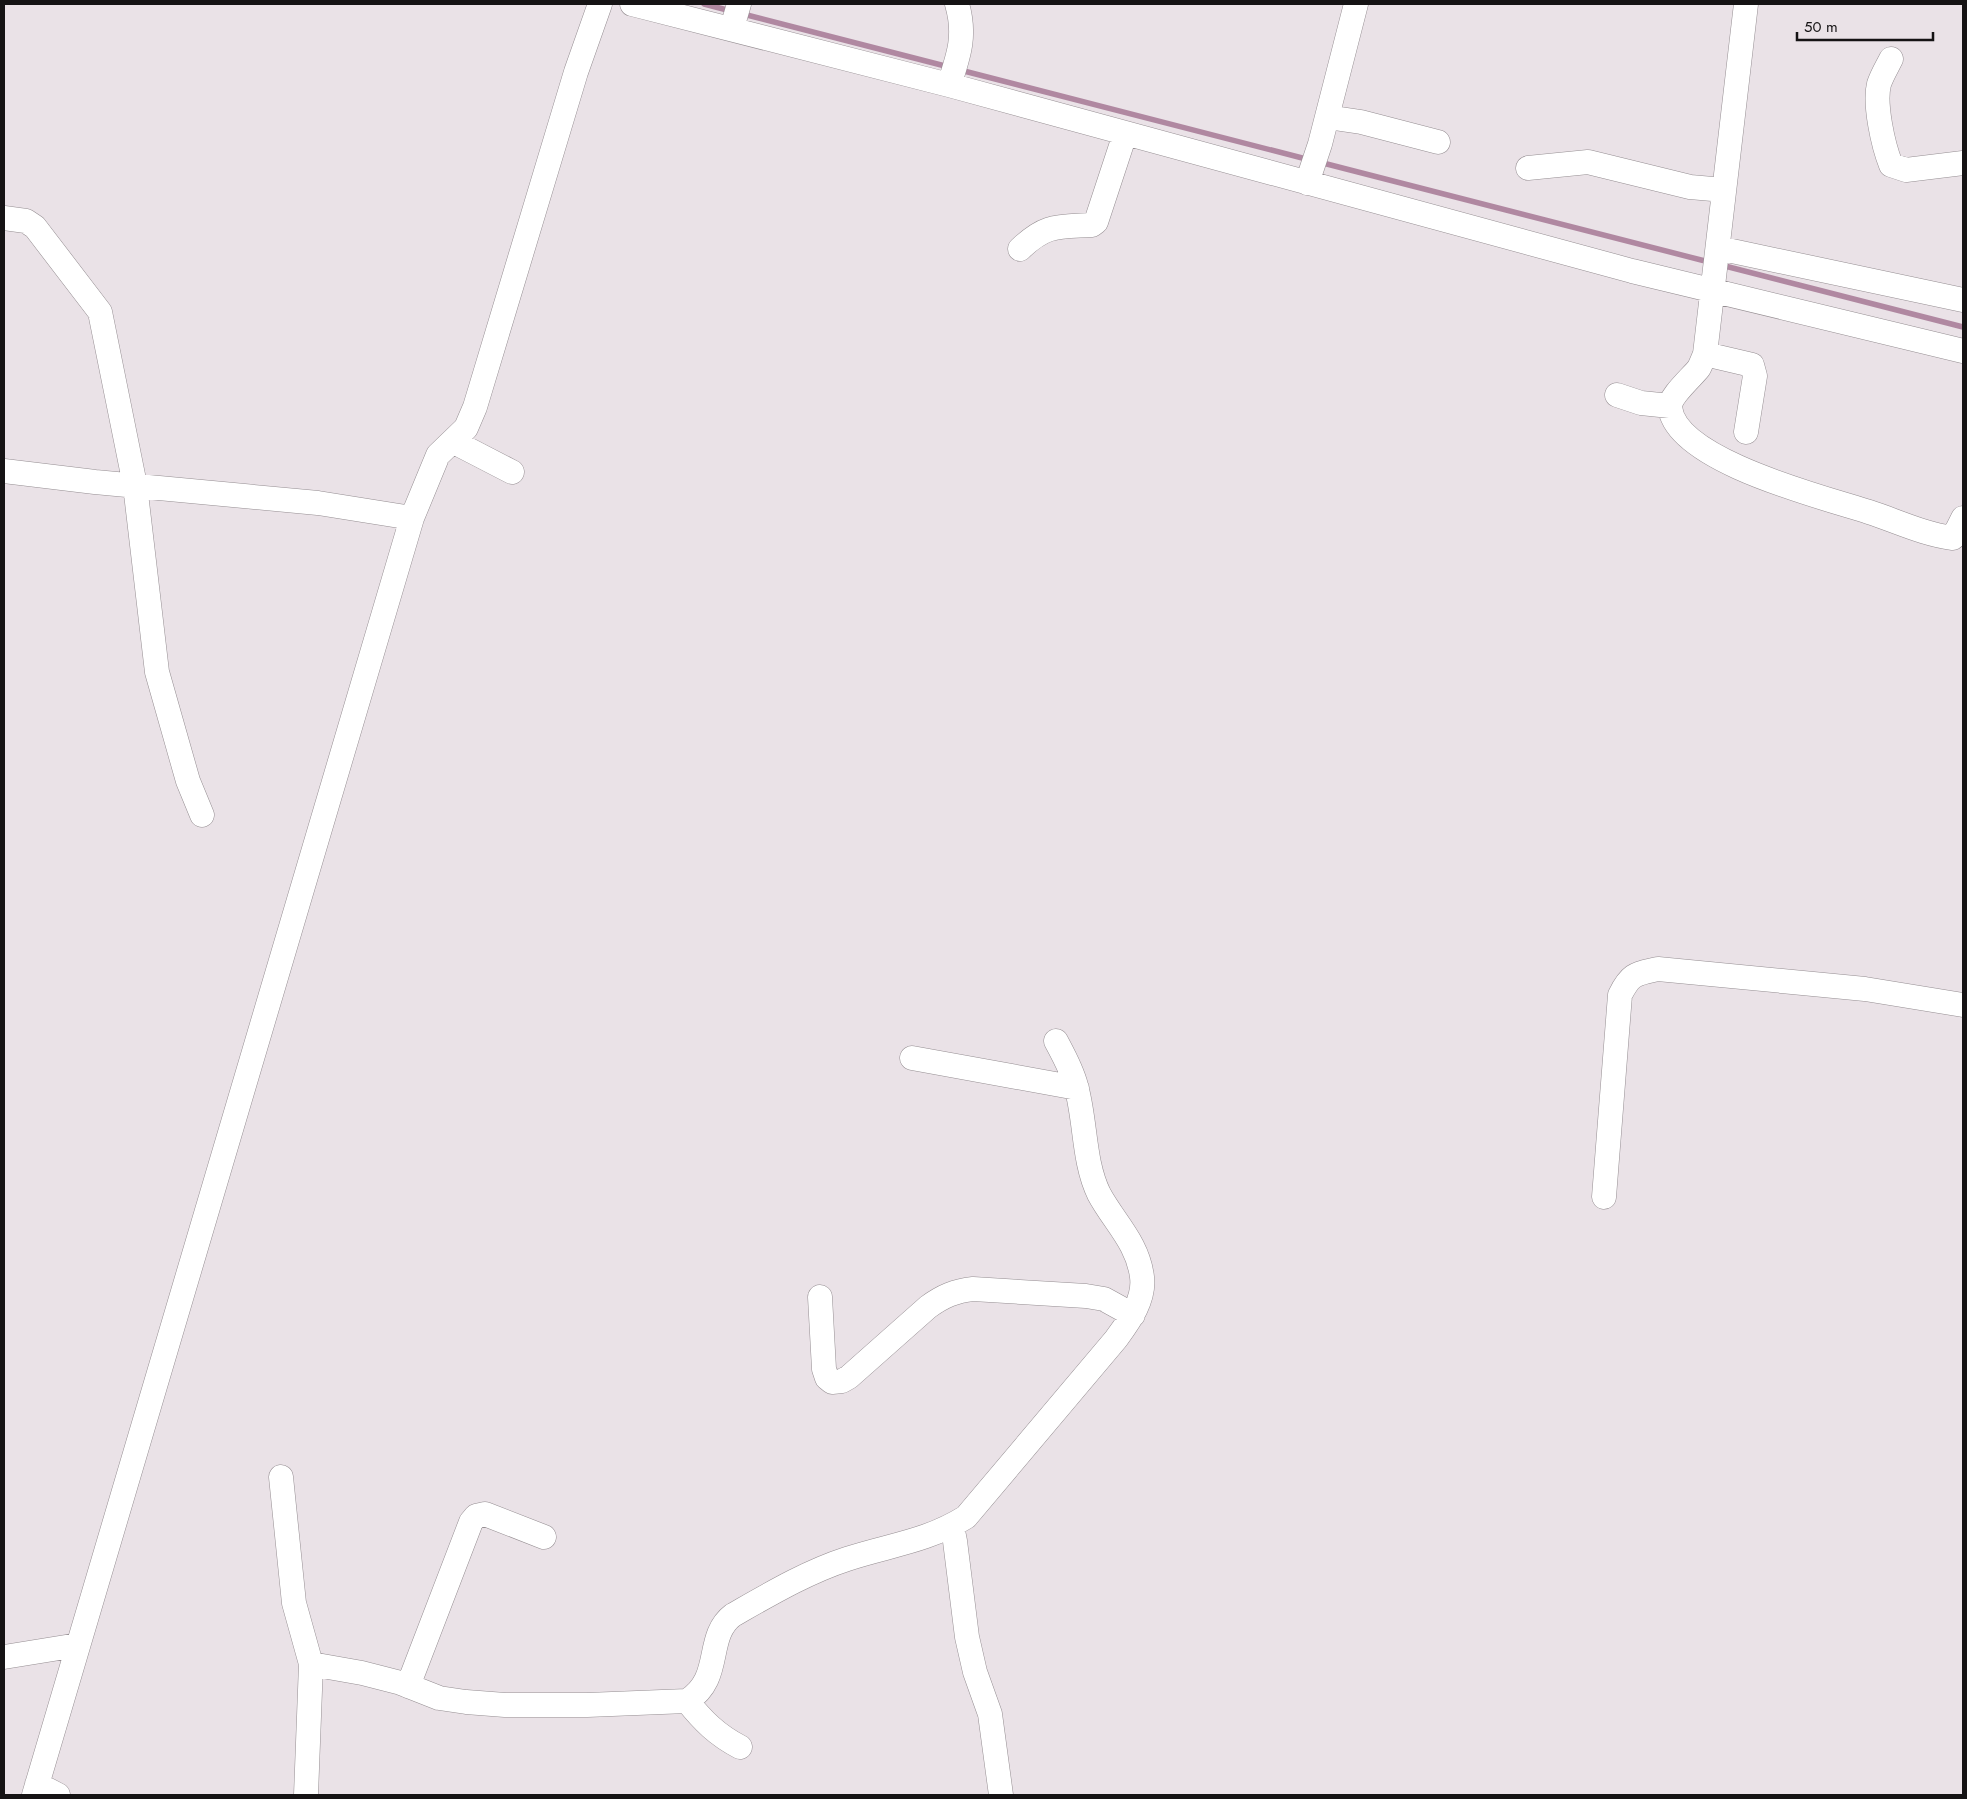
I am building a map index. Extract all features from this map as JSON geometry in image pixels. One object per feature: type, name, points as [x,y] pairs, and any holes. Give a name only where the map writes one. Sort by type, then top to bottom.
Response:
[{"type":"street","points":[[58,1795],[36,1789],[412,518],[438,455],[454,442],[466,428],[475,407],[576,72],[600,4]]},
{"type":"street","points":[[632,4],[951,79],[1125,134],[1307,183],[1713,285],[1963,351]]},
{"type":"street","points":[[732,28],[739,4]]},
{"type":"street","points":[[951,79],[962,43],[962,26],[956,4]]},
{"type":"street","points":[[1307,183],[1320,144],[1356,4]]},
{"type":"street","points":[[1746,4],[1704,354],[1700,366],[1673,397],[1670,406],[1678,425],[1703,448],[1725,462],[1769,481],[1870,512],[1932,535],[1953,538],[1963,518]]},
{"type":"street","points":[[1891,59],[1880,83],[1877,99],[1886,155],[1891,165],[1906,170],[1963,163]]},
{"type":"street","points":[[1327,117],[1360,122],[1438,142]]},
{"type":"street","points":[[1020,249],[1036,234],[1048,229],[1092,225],[1096,222],[1125,134]]},
{"type":"street","points":[[1528,168],[1588,162],[1690,186],[1724,190]]},
{"type":"street","points":[[4,218],[26,221],[35,227],[100,312],[135,485],[157,672],[188,781],[202,815]]},
{"type":"street","points":[[1717,252],[1963,300]]},
{"type":"street","points":[[1704,354],[1752,366],[1755,376],[1746,432]]},
{"type":"street","points":[[1616,395],[1641,403],[1670,406]]},
{"type":"street","points":[[454,442],[512,472]]},
{"type":"street","points":[[4,471],[318,503],[412,518]]},
{"type":"street","points":[[1604,1197],[1620,994],[1628,979],[1658,969],[1865,989],[1963,1005]]},
{"type":"street","points":[[311,1664],[362,1673],[408,1686],[439,1698],[505,1705],[587,1705],[687,1701],[698,1693],[707,1681],[719,1633],[724,1622],[733,1615],[828,1566],[864,1554],[907,1544],[952,1526],[966,1517],[1116,1339],[1133,1315],[1142,1292],[1142,1277],[1136,1253],[1124,1229],[1107,1208],[1098,1191],[1091,1168],[1077,1088],[1071,1068],[1056,1041]]},
{"type":"street","points":[[912,1058],[1077,1088]]},
{"type":"street","points":[[820,1297],[824,1370],[827,1378],[832,1382],[842,1381],[849,1377],[928,1306],[942,1297],[957,1291],[973,1289],[1104,1299],[1133,1315]]},
{"type":"street","points":[[281,1477],[294,1604],[311,1664],[306,1795]]},
{"type":"street","points":[[408,1686],[471,1522],[476,1516],[485,1514],[544,1536]]},
{"type":"street","points":[[952,1526],[967,1638],[975,1672],[990,1714],[1001,1795]]},
{"type":"street","points":[[4,1657],[78,1645]]},
{"type":"street","points":[[687,1701],[702,1720],[718,1735],[740,1747]]},
{"type":"waterway","points":[[704,4],[731,11]]},
{"type":"waterway","points":[[743,14],[949,67]]},
{"type":"waterway","points":[[960,70],[1310,160]]},
{"type":"waterway","points":[[1319,162],[1709,262]]},
{"type":"waterway","points":[[1721,265],[1963,327]]}]
